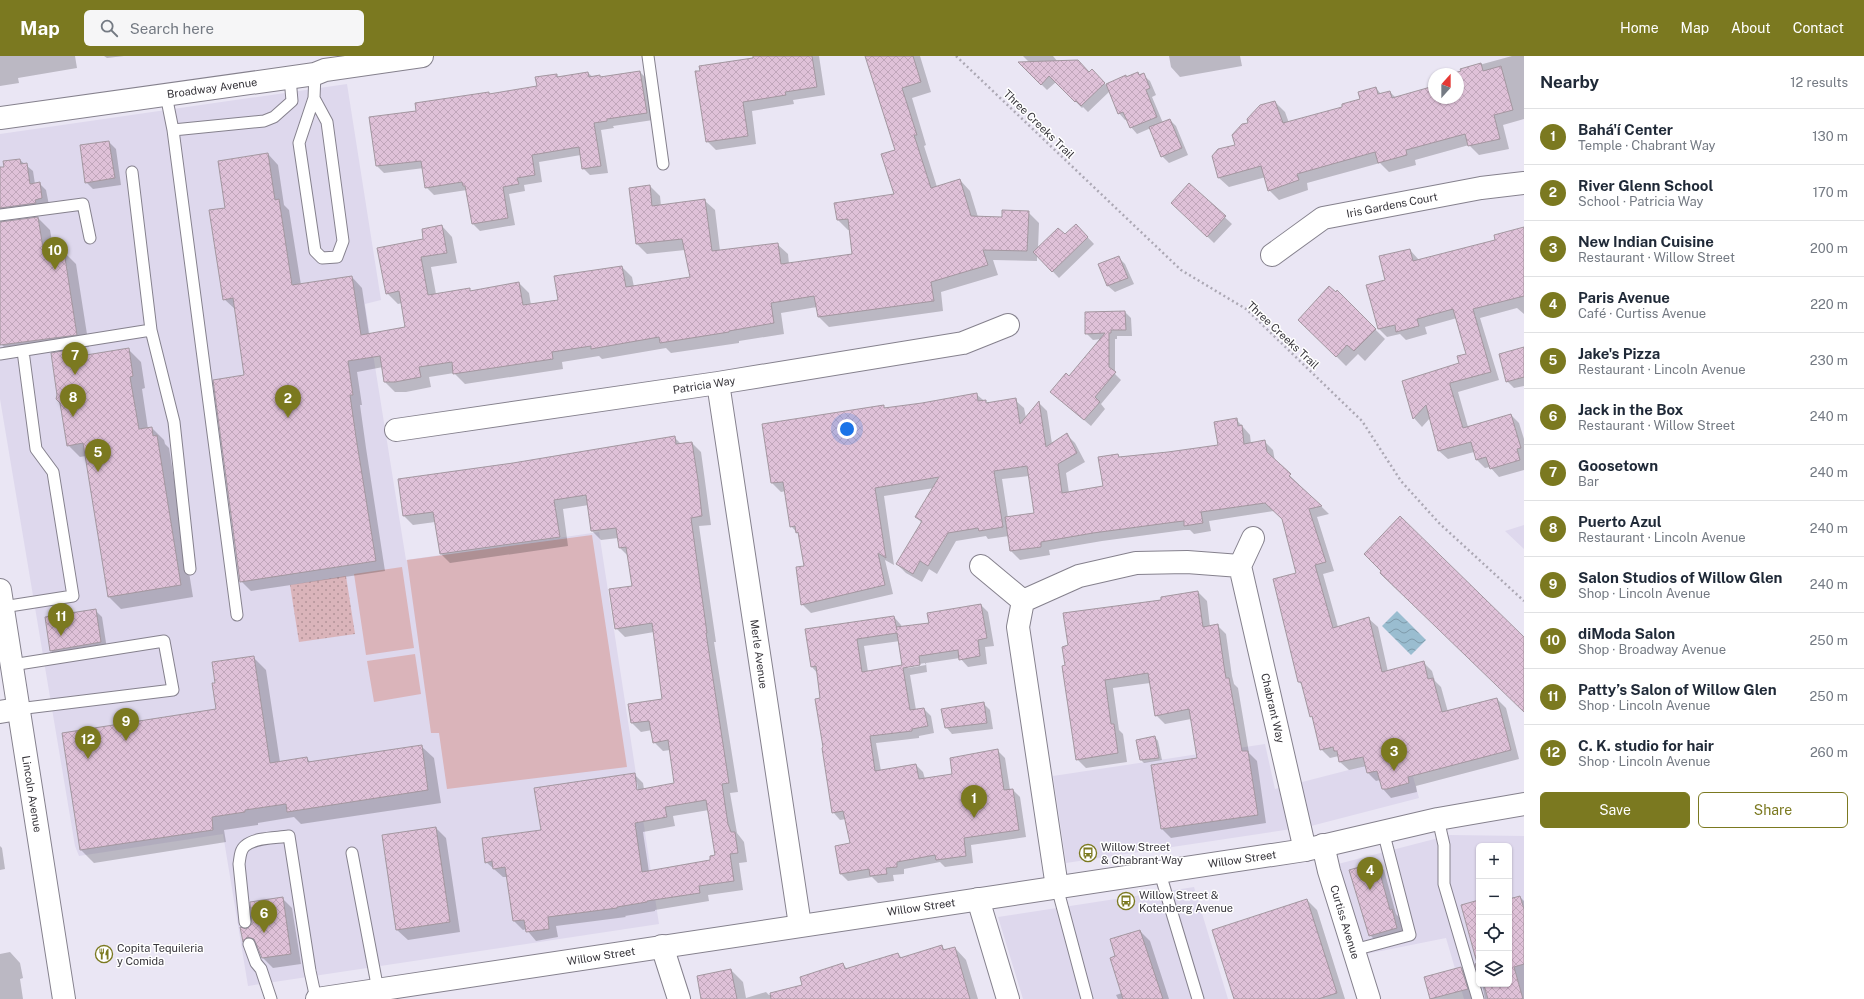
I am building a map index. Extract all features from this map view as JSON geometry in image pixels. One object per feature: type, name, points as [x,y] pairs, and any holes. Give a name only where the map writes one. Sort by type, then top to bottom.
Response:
[{"type":"street","name":"Broadway Avenue","points":[[0,118],[290,78],[321,67],[422,56]]},
{"type":"street","name":"Iris Gardens Court","points":[[1272,256],[1323,218],[1481,188],[1524,183]]},
{"type":"street","name":"Patricia Way","points":[[396,430],[718,383],[963,343],[1008,325]]},
{"type":"street","name":"Merle Avenue","points":[[718,383],[800,925]]},
{"type":"street","points":[[1023,601],[1080,576],[1136,563],[1187,562],[1240,566],[1253,538]]},
{"type":"street","points":[[981,566],[1023,601]]},
{"type":"street","name":"Chabrant Way","points":[[1240,566],[1314,847]]},
{"type":"street","name":"Lincoln Avenue","points":[[1,598],[12,665],[9,710],[64,999]]},
{"type":"street","points":[[1023,601],[1018,627],[1057,887]]},
{"type":"street","name":"Willow Street","points":[[316,999],[414,992],[662,946],[1314,847],[1438,819],[1524,804]]},
{"type":"street","name":"Curtiss Avenue","points":[[1314,847],[1329,871],[1369,999]]},
{"type":"street","points":[[978,899],[1008,999]]},
{"type":"street","points":[[662,946],[679,999]]},
{"type":"lane","points":[[648,56],[663,164]]},
{"type":"lane","points":[[314,98],[327,122],[343,241],[337,257],[322,258],[315,251],[299,143],[314,98],[321,67]]},
{"type":"lane","points":[[173,130],[264,121],[274,117],[292,101],[290,78]]},
{"type":"lane","points":[[166,95],[173,130],[237,615]]},
{"type":"lane","points":[[132,172],[151,330],[174,422],[190,569]]},
{"type":"lane","points":[[0,215],[83,204],[90,238]]},
{"type":"lane","points":[[0,354],[151,330]]},
{"type":"lane","points":[[1,598],[73,596],[53,472],[36,449],[23,351]]},
{"type":"lane","points":[[9,710],[173,690],[164,641],[12,665]]},
{"type":"lane","points":[[1438,819],[1444,845],[1444,884],[1478,999]]},
{"type":"lane","points":[[1354,950],[1410,935],[1383,831]]},
{"type":"lane","points":[[245,922],[239,864],[240,854],[245,845],[256,840],[289,836],[310,972],[316,999]]},
{"type":"lane","points":[[352,853],[370,994]]},
{"type":"lane","points":[[1159,870],[1198,999]]},
{"type":"lane","points":[[1057,887],[1087,999]]},
{"type":"lane","points":[[249,944],[256,963],[261,969],[271,999]]},
{"type":"path","name":"Three Creeks Trail","points":[[956,56],[1180,270],[1246,309],[1362,421],[1401,482],[1439,523],[1524,601]]},
{"type":"shaded area","points":[[347,84],[381,300],[365,304],[406,560],[599,532],[659,924],[248,986],[223,834],[79,856],[75,846],[0,399],[0,134]]},
{"type":"shaded area","points":[[1524,525],[1524,549],[1505,531]]},
{"type":"shaded area","points":[[592,535],[627,767],[447,789],[439,733],[431,733],[407,560]]},
{"type":"shaded area","points":[[402,567],[414,648],[366,655],[354,574]]},
{"type":"shaded area","points":[[346,576],[355,634],[299,642],[290,585]]},
{"type":"shaded area","points":[[415,654],[421,694],[374,702],[367,661]]},
{"type":"shaded area","points":[[1265,744],[1275,789],[1407,755],[1419,798],[1311,826],[1066,863],[1053,776]]},
{"type":"shaded area","points":[[1450,835],[1524,836],[1524,999],[1464,999],[1446,938],[1366,954],[1338,864]]},
{"type":"shaded area","points":[[1194,887],[1228,999],[1023,999],[998,917]]},
{"type":"water","points":[[1397,611],[1426,640],[1411,655],[1382,626]]},
{"type":"building","points":[[753,56],[812,56],[817,87],[785,92],[786,95],[743,102],[748,136],[706,142],[695,71],[700,71],[699,66],[753,58]]},
{"type":"building","points":[[865,56],[913,56],[921,82],[902,88],[917,135],[914,135],[931,188],[960,179],[971,216],[1002,217],[1002,210],[1029,211],[1027,251],[983,250],[988,265],[931,282],[934,301],[818,317],[814,296],[771,303],[774,323],[660,343],[659,337],[591,349],[591,346],[552,352],[553,359],[453,374],[452,362],[419,367],[421,377],[395,382],[384,382],[380,356],[348,361],[353,395],[350,395],[376,561],[240,582],[213,380],[244,375],[233,298],[223,300],[209,210],[225,208],[218,161],[268,153],[275,200],[279,199],[292,285],[352,276],[361,335],[405,327],[399,291],[386,294],[377,248],[423,239],[422,229],[442,225],[447,253],[421,257],[428,295],[470,288],[470,291],[519,282],[523,305],[558,300],[554,276],[622,266],[626,287],[690,277],[682,239],[636,244],[629,188],[650,185],[652,206],[705,199],[712,251],[778,243],[781,264],[852,254],[848,219],[837,220],[834,203],[894,194],[881,154],[895,150]]},
{"type":"building","points":[[1078,60],[1089,72],[1092,69],[1105,83],[1081,106],[1049,76],[1041,85],[1018,62]]},
{"type":"building","points":[[1481,63],[1483,71],[1501,66],[1513,110],[1494,115],[1500,139],[1468,146],[1465,134],[1406,150],[1407,155],[1378,163],[1375,152],[1297,174],[1299,180],[1268,191],[1261,166],[1218,178],[1212,156],[1218,149],[1235,145],[1232,135],[1242,124],[1248,123],[1247,119],[1260,105],[1275,101],[1283,123],[1342,107],[1342,104],[1360,99],[1358,92],[1376,87],[1378,94],[1390,91],[1392,98],[1428,88],[1428,104],[1464,104],[1464,68]]},
{"type":"building","points":[[640,71],[647,113],[607,119],[607,121],[594,123],[601,166],[582,169],[579,147],[532,155],[535,175],[517,178],[519,184],[503,187],[508,218],[472,224],[465,186],[463,186],[462,182],[425,188],[421,161],[376,166],[369,117],[416,111],[415,103],[489,92],[489,94],[537,86],[535,77],[557,74],[557,77],[588,72],[589,77],[600,75],[600,77]]},
{"type":"building","points":[[1138,72],[1139,75],[1144,73],[1150,88],[1146,90],[1157,117],[1130,128],[1123,112],[1118,114],[1106,84],[1126,75],[1126,77]]},
{"type":"building","points":[[1170,119],[1182,148],[1161,157],[1149,127]]},
{"type":"building","points":[[109,141],[115,178],[85,183],[80,145]]},
{"type":"building","points":[[20,159],[21,164],[27,163],[30,184],[40,182],[42,198],[35,200],[36,203],[0,208],[0,167],[4,167],[3,161]]},
{"type":"building","points":[[1189,183],[1226,216],[1207,237],[1171,203]]},
{"type":"building","points":[[38,217],[44,254],[64,251],[77,335],[0,345],[0,222]]},
{"type":"building","points":[[1076,224],[1088,237],[1052,272],[1033,252],[1058,228],[1065,234]]},
{"type":"building","points":[[1524,227],[1524,296],[1473,309],[1491,372],[1450,383],[1463,428],[1511,414],[1521,448],[1517,449],[1520,460],[1490,469],[1486,457],[1476,460],[1471,442],[1438,451],[1426,405],[1413,419],[1402,381],[1459,363],[1457,356],[1466,354],[1453,309],[1417,319],[1419,326],[1396,332],[1395,325],[1378,329],[1366,285],[1385,280],[1379,256],[1410,249],[1413,261],[1495,240],[1494,235]]},
{"type":"building","points":[[1119,256],[1128,278],[1107,286],[1098,264]]},
{"type":"building","points":[[1329,286],[1336,292],[1337,290],[1376,329],[1354,351],[1347,345],[1336,357],[1298,320]]},
{"type":"building","points":[[1125,311],[1126,330],[1111,330],[1111,333],[1109,333],[1109,367],[1116,372],[1095,397],[1100,402],[1084,420],[1050,392],[1066,373],[1069,376],[1105,333],[1085,334],[1085,312]]},
{"type":"building","points":[[1524,347],[1524,377],[1506,382],[1499,354]]},
{"type":"building","points":[[79,348],[80,356],[129,348],[133,376],[130,377],[139,429],[152,427],[153,436],[157,435],[181,585],[108,597],[83,443],[67,446],[60,403],[56,399],[57,395],[51,353]]},
{"type":"building","points":[[977,393],[978,401],[986,400],[986,403],[1016,398],[1020,424],[1039,401],[1046,447],[1067,433],[1077,453],[1058,464],[1062,493],[1103,486],[1098,457],[1118,454],[1119,457],[1218,445],[1214,422],[1237,418],[1238,426],[1242,425],[1244,444],[1265,440],[1267,452],[1291,474],[1289,476],[1322,506],[1309,509],[1326,562],[1315,565],[1333,628],[1369,617],[1382,672],[1424,661],[1428,679],[1433,678],[1442,712],[1497,698],[1511,750],[1408,777],[1409,783],[1382,789],[1377,771],[1367,773],[1363,757],[1339,762],[1337,751],[1334,751],[1333,747],[1320,750],[1312,716],[1310,717],[1301,682],[1298,682],[1273,579],[1296,573],[1282,519],[1265,503],[1201,512],[1203,523],[1184,526],[1184,521],[1093,533],[1041,542],[1041,547],[1010,551],[1005,517],[1034,513],[1027,466],[994,471],[1003,527],[979,531],[978,528],[948,533],[928,566],[920,561],[913,574],[896,564],[922,521],[915,517],[939,477],[875,488],[886,558],[878,553],[885,585],[801,605],[796,567],[804,566],[798,532],[796,533],[795,526],[790,527],[783,482],[771,483],[762,424],[884,405],[884,408],[922,403]]},
{"type":"building","points":[[675,436],[676,444],[692,442],[702,516],[691,518],[706,633],[729,783],[722,784],[728,824],[731,832],[735,832],[738,853],[730,854],[734,881],[699,886],[700,893],[647,901],[617,908],[548,917],[549,929],[526,932],[524,920],[513,921],[505,867],[493,869],[492,861],[485,863],[482,838],[541,830],[534,788],[635,773],[637,790],[674,783],[668,740],[653,743],[649,721],[631,723],[628,704],[662,699],[652,623],[615,629],[609,589],[632,586],[626,547],[619,548],[616,528],[591,531],[586,495],[554,500],[560,537],[440,554],[433,512],[403,516],[398,479],[513,463]],"holes":[[[706,800],[715,855],[710,856],[710,860],[642,872],[635,823],[667,817],[665,807]]]},
{"type":"building","points":[[1400,516],[1524,637],[1524,712],[1380,573],[1381,571],[1364,554]]},
{"type":"building","points":[[1198,591],[1203,627],[1218,624],[1226,678],[1229,678],[1242,751],[1248,751],[1258,815],[1161,829],[1151,765],[1197,758],[1189,709],[1155,716],[1148,673],[1105,680],[1111,724],[1114,724],[1118,753],[1076,760],[1062,666],[1065,665],[1062,647],[1068,645],[1063,613],[1161,600],[1161,597]]},
{"type":"building","points":[[981,604],[987,638],[978,640],[980,656],[959,660],[958,650],[919,656],[920,665],[903,668],[910,710],[924,708],[928,726],[912,729],[912,731],[870,736],[875,771],[916,764],[919,779],[952,774],[950,758],[998,749],[1004,790],[1013,789],[1019,830],[964,838],[966,856],[936,860],[935,855],[897,862],[897,867],[886,868],[887,874],[870,876],[869,869],[840,874],[835,846],[850,843],[843,811],[832,813],[815,699],[820,698],[816,666],[811,667],[805,629],[894,616],[896,627],[929,623],[927,613]],"holes":[[[897,633],[902,665],[862,672],[857,639]]]},
{"type":"building","points":[[96,609],[101,642],[50,651],[45,617]]},
{"type":"building","points":[[254,656],[270,763],[307,757],[308,762],[422,745],[428,790],[287,812],[286,804],[245,810],[245,812],[212,817],[213,830],[80,850],[62,733],[216,709],[212,683],[215,683],[212,662]]},
{"type":"building","points":[[984,702],[987,723],[945,728],[941,709]]},
{"type":"building","points":[[1155,736],[1159,758],[1140,760],[1136,740]]},
{"type":"building","points":[[436,827],[450,922],[396,930],[382,835]]},
{"type":"building","points":[[1377,862],[1390,910],[1392,909],[1397,928],[1369,936],[1349,870]]},
{"type":"building","points":[[1520,896],[1524,909],[1524,964],[1514,967],[1523,999],[1488,999],[1485,987],[1512,987],[1512,898]]},
{"type":"building","points":[[283,897],[291,954],[262,958],[254,939],[247,937],[243,942],[240,927],[246,929],[252,924],[250,902]]},
{"type":"building","points":[[1307,899],[1337,993],[1318,999],[1234,999],[1212,930]]},
{"type":"building","points":[[1476,901],[1476,959],[1461,905]]},
{"type":"building","points":[[1140,930],[1163,999],[1123,999],[1110,958],[1115,956],[1110,939]]},
{"type":"building","points":[[942,945],[943,950],[955,947],[970,999],[771,999],[770,993],[802,985],[800,977],[843,963],[845,969],[898,953],[900,958]]},
{"type":"building","points":[[1461,967],[1468,989],[1430,999],[1424,977]]},
{"type":"building","points":[[731,969],[737,999],[701,999],[697,976]]},
{"type":"place","name":"diModa Salon","points":[[55,270]]},
{"type":"place","name":"Goosetown","points":[[75,375]]},
{"type":"place","name":"Puerto Azul","points":[[73,417]]},
{"type":"place","name":"River Glenn School","points":[[288,418]]},
{"type":"place","name":"Jake's Pizza","points":[[98,472]]},
{"type":"place","name":"Patty’s Salon of Willow Glen","points":[[61,636]]},
{"type":"place","name":"Salon Studios of Willow Glen","points":[[126,741]]},
{"type":"place","name":"C. K. studio for hair","points":[[88,759]]},
{"type":"place","name":"New Indian Cuisine","points":[[1394,771]]},
{"type":"place","name":"Bahá'í Center","points":[[974,818]]},
{"type":"place","name":"Willow Street & Chabrant Way","points":[[1088,853]]},
{"type":"place","name":"Paris Avenue","points":[[1370,890]]},
{"type":"place","name":"Willow Street & Kotenberg Avenue","points":[[1126,901]]},
{"type":"place","name":"Jack in the Box","points":[[264,933]]},
{"type":"place","name":"Copita Tequileria y Comida","points":[[104,954]]}]
